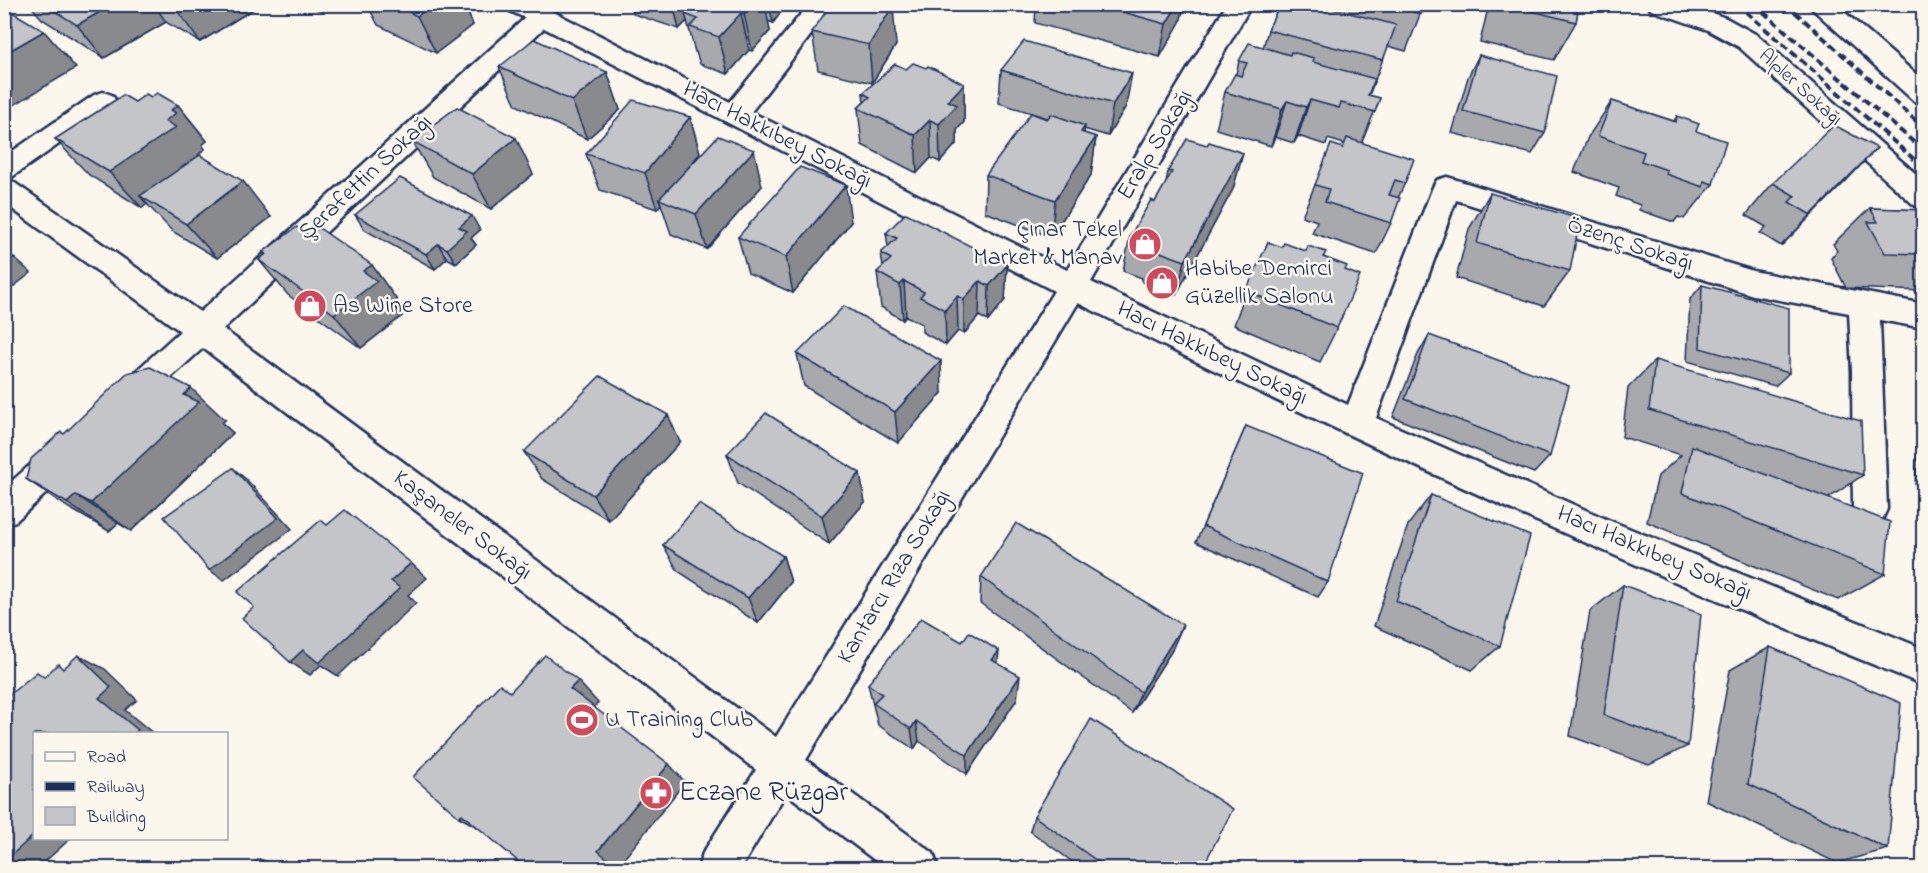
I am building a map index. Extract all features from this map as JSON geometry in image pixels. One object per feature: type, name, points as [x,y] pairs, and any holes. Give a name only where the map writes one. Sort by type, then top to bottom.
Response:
[{"type":"street","points":[[735,114],[823,4]]},
{"type":"street","name":"Eralp Sokağı","points":[[1072,286],[1240,4]]},
{"type":"street","name":"Alpler Sokağı","points":[[1660,4],[1717,24],[1748,41],[1923,198]]},
{"type":"street","points":[[1819,4],[1923,96]]},
{"type":"street","name":"Hacı Hakkıbey Sokağı","points":[[529,11],[1072,286],[1357,424],[1472,477],[1923,668]]},
{"type":"street","name":"Şerafettin Sokağı","points":[[4,510],[202,330],[529,11]]},
{"type":"street","points":[[4,171],[103,101]]},
{"type":"street","name":"Özenç Sokağı","points":[[1357,424],[1447,187],[1753,283],[1923,316]]},
{"type":"street","name":"Kaşaneler Sokağı","points":[[4,188],[202,330],[918,868]]},
{"type":"street","name":"Kantarcı Rıza Sokağı","points":[[717,868],[1072,286]]},
{"type":"street","points":[[1864,304],[1868,372],[1870,509]]},
{"type":"building","points":[[43,4],[114,4],[77,25]]},
{"type":"building","points":[[169,4],[183,4],[176,9]]},
{"type":"building","points":[[393,4],[433,4],[417,16]]},
{"type":"building","points":[[695,4],[753,4],[744,14],[741,13],[719,37],[690,27],[698,19],[685,14]]},
{"type":"building","points":[[831,4],[887,4],[893,6],[869,45],[812,32]]},
{"type":"building","points":[[1094,4],[1178,4],[1166,24]]},
{"type":"building","points":[[1280,4],[1315,4],[1396,25],[1383,60],[1268,30]]},
{"type":"building","points":[[1384,4],[1424,4],[1421,14]]},
{"type":"building","points":[[1504,4],[1579,4],[1576,22]]},
{"type":"building","points":[[4,7],[44,31],[4,54]]},
{"type":"building","points":[[534,39],[607,72],[572,101],[499,67]]},
{"type":"building","points":[[1024,41],[1132,73],[1113,104],[1001,70]]},
{"type":"building","points":[[1249,43],[1290,55],[1291,52],[1314,58],[1313,62],[1375,79],[1368,95],[1380,98],[1375,112],[1341,103],[1339,108],[1310,100],[1306,107],[1287,101],[1282,109],[1225,92],[1235,74],[1241,76],[1247,63],[1239,61]]},
{"type":"building","points":[[1479,55],[1557,76],[1545,133],[1463,111]]},
{"type":"building","points":[[913,63],[926,68],[928,66],[964,84],[948,101],[957,105],[939,124],[930,120],[915,135],[858,108],[870,97],[863,93],[895,64],[906,69]]},
{"type":"building","points":[[157,93],[178,105],[171,110],[176,113],[165,121],[176,127],[109,172],[55,139],[123,95],[135,102],[146,94],[151,97]]},
{"type":"building","points":[[633,100],[690,117],[645,173],[586,154]]},
{"type":"building","points":[[1612,101],[1676,122],[1677,116],[1699,124],[1696,131],[1726,141],[1713,184],[1704,181],[1703,187],[1666,174],[1667,170],[1641,161],[1644,152],[1598,136]]},
{"type":"building","points":[[457,107],[516,138],[472,174],[412,141]]},
{"type":"building","points":[[1031,113],[1047,119],[1051,114],[1085,126],[1081,132],[1096,137],[1055,200],[986,175]]},
{"type":"building","points":[[1834,125],[1877,148],[1811,215],[1789,202],[1795,196],[1773,183]]},
{"type":"building","points":[[718,136],[754,150],[696,214],[659,199]]},
{"type":"building","points":[[1347,138],[1414,159],[1405,183],[1395,180],[1389,195],[1400,198],[1391,223],[1325,202],[1329,189],[1315,185],[1331,144],[1343,148]]},
{"type":"building","points":[[1187,139],[1207,145],[1209,142],[1243,153],[1185,261],[1149,248],[1151,244],[1130,236],[1151,200],[1155,202],[1172,172],[1168,171]]},
{"type":"building","points":[[200,155],[243,181],[186,224],[140,196]]},
{"type":"building","points":[[800,167],[846,185],[786,257],[738,237]]},
{"type":"building","points":[[400,178],[472,216],[459,227],[467,231],[447,249],[438,244],[426,254],[355,215]]},
{"type":"building","points":[[1490,193],[1580,219],[1570,271],[1477,243]]},
{"type":"building","points":[[1870,208],[1923,210],[1923,254],[1885,253],[1868,222],[1878,222]]},
{"type":"building","points":[[906,213],[1007,265],[989,286],[980,281],[964,299],[957,296],[945,310],[920,297],[924,292],[904,281],[900,285],[877,272],[891,259],[881,253],[897,238],[886,233]]},
{"type":"building","points":[[297,227],[308,235],[319,228],[372,265],[363,271],[377,281],[334,314],[259,260],[266,254],[263,252]]},
{"type":"building","points":[[1268,242],[1282,247],[1284,243],[1306,251],[1308,246],[1326,252],[1323,257],[1347,266],[1345,270],[1360,276],[1337,328],[1246,291]]},
{"type":"building","points":[[1702,285],[1789,308],[1789,373],[1700,348]]},
{"type":"building","points":[[844,306],[941,361],[895,412],[797,354]]},
{"type":"building","points":[[1429,335],[1569,386],[1550,456],[1405,399]]},
{"type":"building","points":[[1655,360],[1861,421],[1863,475],[1649,410]]},
{"type":"building","points":[[150,367],[191,388],[184,395],[199,402],[91,503],[76,495],[67,503],[26,479],[31,459],[61,432],[64,434],[127,373]]},
{"type":"building","points":[[600,376],[668,415],[593,495],[524,452]]},
{"type":"building","points":[[766,413],[860,473],[822,516],[727,454]]},
{"type":"building","points":[[1246,426],[1363,473],[1328,582],[1203,526]]},
{"type":"building","points":[[1692,446],[1890,522],[1885,574],[1682,493]]},
{"type":"building","points":[[233,468],[278,518],[209,570],[164,517]]},
{"type":"building","points":[[1431,495],[1530,536],[1500,646],[1396,601]]},
{"type":"building","points":[[699,504],[783,556],[748,598],[663,545]]},
{"type":"building","points":[[345,510],[411,563],[391,581],[400,588],[319,663],[303,650],[290,662],[242,618],[254,607],[237,592],[321,520],[327,525]]},
{"type":"building","points":[[1016,523],[1183,625],[1141,692],[981,577]]},
{"type":"building","points":[[1623,585],[1701,614],[1688,746],[1604,715]]},
{"type":"building","points":[[921,618],[962,642],[969,632],[999,651],[992,660],[1020,676],[967,755],[916,721],[911,729],[873,703],[882,694],[868,684]]},
{"type":"building","points":[[1770,647],[1901,703],[1888,849],[1748,784]]},
{"type":"building","points":[[78,655],[111,687],[99,698],[138,730],[136,732],[33,732],[33,836],[7,859],[4,856],[4,699],[37,672],[44,677],[58,664],[63,669]]},
{"type":"building","points":[[545,655],[578,681],[570,689],[669,764],[598,851],[608,859],[600,868],[526,868],[462,814],[459,817],[413,777],[500,684],[510,692]]},
{"type":"building","points":[[1091,719],[1233,809],[1202,868],[1107,868],[1034,816]]},
{"type":"building","points":[[259,859],[269,868],[249,868]]},
{"type":"building","points":[[789,863],[796,868],[785,868]]},
{"type":"railway","points":[[1737,4],[1924,168]]},
{"type":"railway","points":[[1754,4],[1924,151]]},
{"type":"railway","points":[[1786,4],[1924,128]]},
{"type":"place","name":"Çınar Tekel Market & Manav","points":[[1145,244]]},
{"type":"place","name":"Habibe Demirci Güzellik Salonu","points":[[1162,283]]},
{"type":"place","name":"As Wine Store","points":[[310,306]]},
{"type":"place","name":"U Training Club","points":[[582,720]]},
{"type":"place","name":"Eczane Rüzgar","points":[[656,793]]}]
